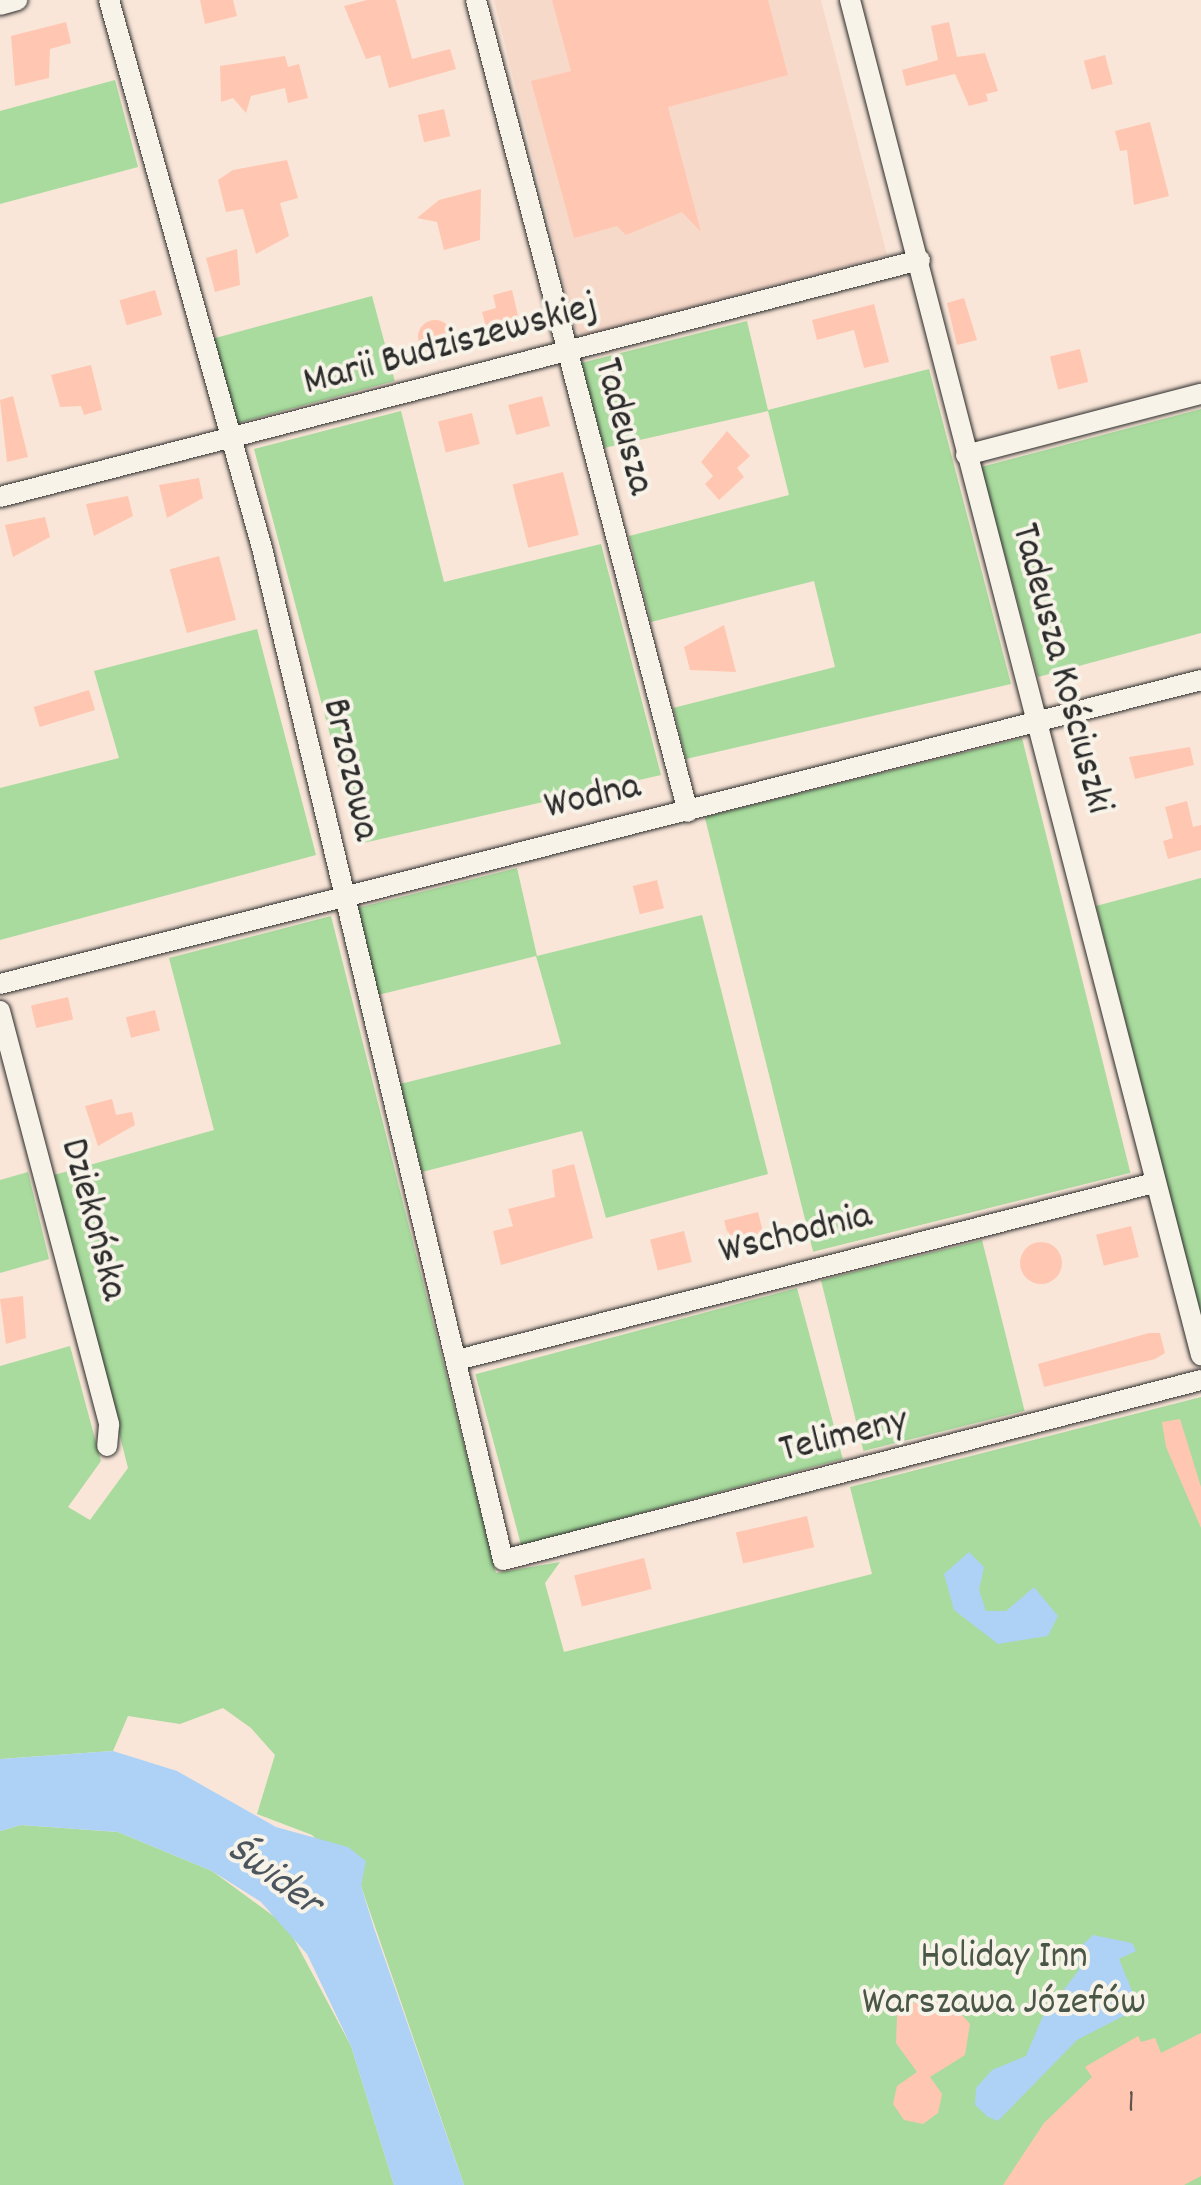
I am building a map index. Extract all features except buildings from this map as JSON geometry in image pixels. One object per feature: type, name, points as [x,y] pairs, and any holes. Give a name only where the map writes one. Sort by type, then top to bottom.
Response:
[{"type":"street","points":[[0,5],[17,0]]},
{"type":"street","name":"Brzozowa","points":[[108,0],[228,441],[262,548],[340,896],[457,1360],[503,1560]]},
{"type":"street","name":"Tadeusza","points":[[476,0],[565,354],[688,812]]},
{"type":"street","name":"Tadeusza Kościuszki","points":[[850,0],[1201,1356]]},
{"type":"street","name":"Marii Budziszewskiej","points":[[0,497],[920,260]]},
{"type":"street","points":[[966,455],[1201,394]]},
{"type":"street","name":"Wodna","points":[[0,984],[340,896],[1038,726],[1201,680]]},
{"type":"street","name":"Dziekońska","points":[[0,1011],[109,1426],[107,1446]]},
{"type":"street","name":"Wschodnia","points":[[457,1360],[1154,1183]]},
{"type":"street","name":"Telimeny","points":[[503,1560],[1201,1380]]},
{"type":"shaded area","points":[[494,0],[821,0],[887,255],[583,336],[575,328]]},
{"type":"green space","points":[[115,80],[138,167],[0,204],[0,111]]},
{"type":"green space","points":[[372,296],[395,381],[236,423],[214,338]]},
{"type":"green space","points":[[747,321],[768,410],[929,369],[1011,684],[686,759],[673,708],[835,667],[814,581],[651,622],[629,536],[789,495],[768,411],[604,448],[581,363]]},
{"type":"green space","points":[[1201,409],[1201,633],[1038,677],[981,467]]},
{"type":"green space","points":[[401,411],[444,582],[601,544],[661,775],[359,844],[254,449]]},
{"type":"green space","points":[[257,629],[316,855],[0,940],[0,788],[119,758],[94,671]]},
{"type":"green space","points":[[1022,738],[1130,1173],[813,1252],[705,817]]},
{"type":"green space","points":[[517,868],[537,956],[702,915],[768,1174],[606,1218],[582,1131],[422,1172],[400,1084],[561,1044],[536,956],[378,995],[357,908]]},
{"type":"green space","points":[[1201,878],[1201,1317],[1096,906]]},
{"type":"green space","name":"Holiday Inn Warszawa Józefów","points":[[331,916],[496,1573],[560,1562],[545,1583],[564,1652],[872,1574],[850,1487],[1201,1397],[1201,2185],[464,2185],[361,1886],[312,1835],[257,1814],[275,1755],[251,1728],[223,1708],[180,1724],[128,1716],[113,1751],[0,1759],[0,1366],[70,1346],[101,1461],[68,1507],[90,1520],[128,1468],[54,1175],[214,1130],[169,958]]},
{"type":"green space","points":[[28,1172],[49,1259],[0,1273],[0,1180]]},
{"type":"green space","points":[[982,1240],[1025,1411],[864,1451],[821,1280]]},
{"type":"green space","points":[[797,1288],[843,1459],[521,1545],[475,1374]]},
{"type":"green space","points":[[21,1825],[118,1832],[212,1871],[287,1926],[351,2046],[394,2185],[0,2185],[0,1831]]},
{"type":"water","points":[[969,1552],[984,1567],[979,1590],[986,1611],[1006,1611],[1034,1587],[1058,1616],[1048,1636],[998,1644],[954,1610],[944,1574]]},
{"type":"water","name":"Świder","points":[[113,1751],[177,1771],[276,1827],[348,1847],[366,1861],[361,1886],[464,2185],[394,2185],[351,2046],[307,1954],[261,1902],[212,1871],[118,1832],[21,1825],[0,1831],[0,1759]]},
{"type":"water","points":[[1093,1935],[1132,1943],[1136,1951],[1119,1959],[1139,2008],[1077,2040],[998,2121],[988,2117],[975,2105],[976,2088],[992,2070],[1026,2056],[1042,2018],[1079,1970],[1078,1949]]}]
